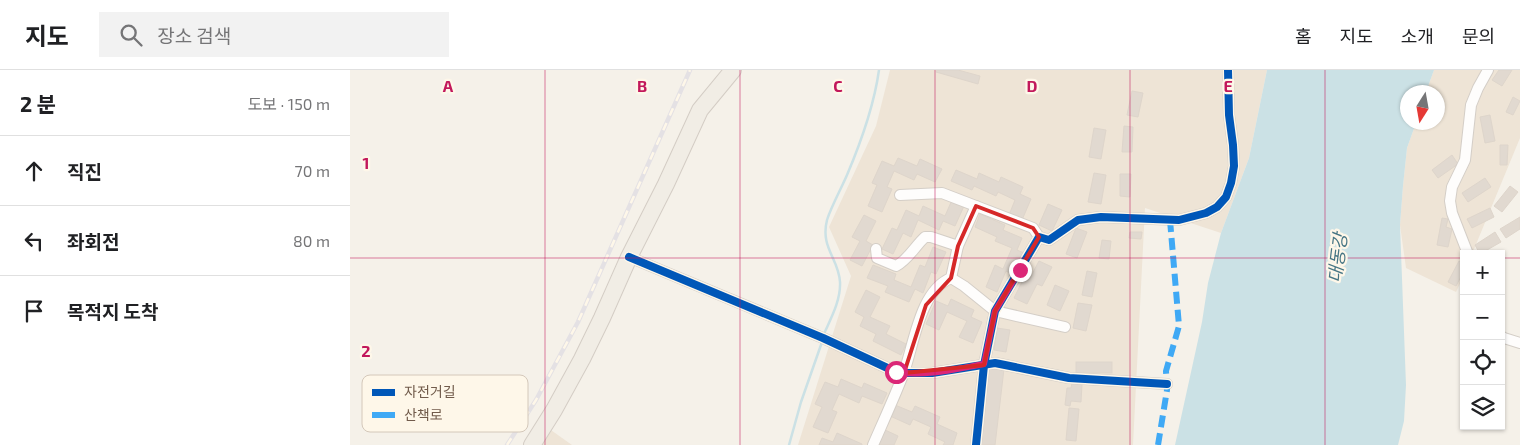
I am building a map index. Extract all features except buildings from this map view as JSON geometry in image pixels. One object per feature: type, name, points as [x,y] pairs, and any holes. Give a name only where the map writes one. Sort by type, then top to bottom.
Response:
[{"type":"main road","points":[[532,445],[582,359],[700,110],[733,70]]},
{"type":"street","points":[[900,195],[942,192],[1033,228],[1039,237],[1049,240],[1078,220],[1101,217],[1179,220],[1206,213],[1217,207],[1226,196],[1232,183],[1234,166],[1229,115],[1228,70]]},
{"type":"street","points":[[1466,250],[1452,212],[1450,201],[1452,187],[1465,160],[1471,105],[1488,70]]},
{"type":"street","points":[[951,278],[958,246],[976,206]]},
{"type":"street","points":[[876,249],[878,258],[896,266],[902,263],[925,237],[931,237],[958,246]]},
{"type":"street","points":[[976,445],[984,364],[995,311],[1039,237]]},
{"type":"street","points":[[629,257],[823,338],[896,372],[932,373],[994,363],[1069,378],[1167,384]]},
{"type":"street","points":[[951,278],[995,311],[1065,327]]},
{"type":"street","points":[[873,445],[904,373],[914,336],[926,305],[942,282],[951,278]]},
{"type":"street","points":[[1505,338],[1520,343]]},
{"type":"highlighted area","points":[[976,206],[1033,228],[1039,237],[995,311],[984,365],[904,373],[926,305],[951,278],[958,246]]},
{"type":"shaded area","points":[[890,70],[1267,70],[1249,158],[1221,233],[1145,208],[1133,445],[798,445],[851,276],[829,227],[876,126]]},
{"type":"shaded area","points":[[1434,70],[1520,70],[1520,138],[1474,250],[1460,250],[1460,284],[1456,292],[1406,268],[1400,225],[1407,148],[1413,130],[1445,130],[1445,85],[1429,85]]},
{"type":"shaded area","points":[[548,428],[572,445],[536,445]]},
{"type":"water","name":"대동강","points":[[1267,70],[1434,70],[1429,85],[1400,85],[1400,130],[1413,130],[1407,148],[1400,225],[1406,385],[1404,421],[1398,445],[1175,445],[1202,322],[1208,283],[1221,233],[1249,158]]},
{"type":"waterway","points":[[823,336],[834,310],[840,289],[839,274],[826,238],[827,220],[862,137],[874,97],[879,70]]},
{"type":"waterway","points":[[789,445],[801,402],[822,342]]},
{"type":"railway","points":[[528,412],[578,322],[690,70]]},
{"type":"railway","points":[[507,445],[515,432]]},
{"type":"marked path","points":[[1158,445],[1167,390],[1166,371],[1179,326],[1170,220]]},
{"type":"cycle path","points":[[976,445],[984,365],[995,311],[1039,237],[1049,240],[1078,220],[1101,217],[1179,220],[1206,213],[1217,207],[1226,197],[1234,166],[1229,115],[1228,70]]},
{"type":"cycle path","points":[[629,257],[823,338],[896,372],[932,373],[995,363],[1069,378],[1167,384]]},
{"type":"route","points":[[896,372],[932,373],[984,364],[995,311],[1020,270]]}]
